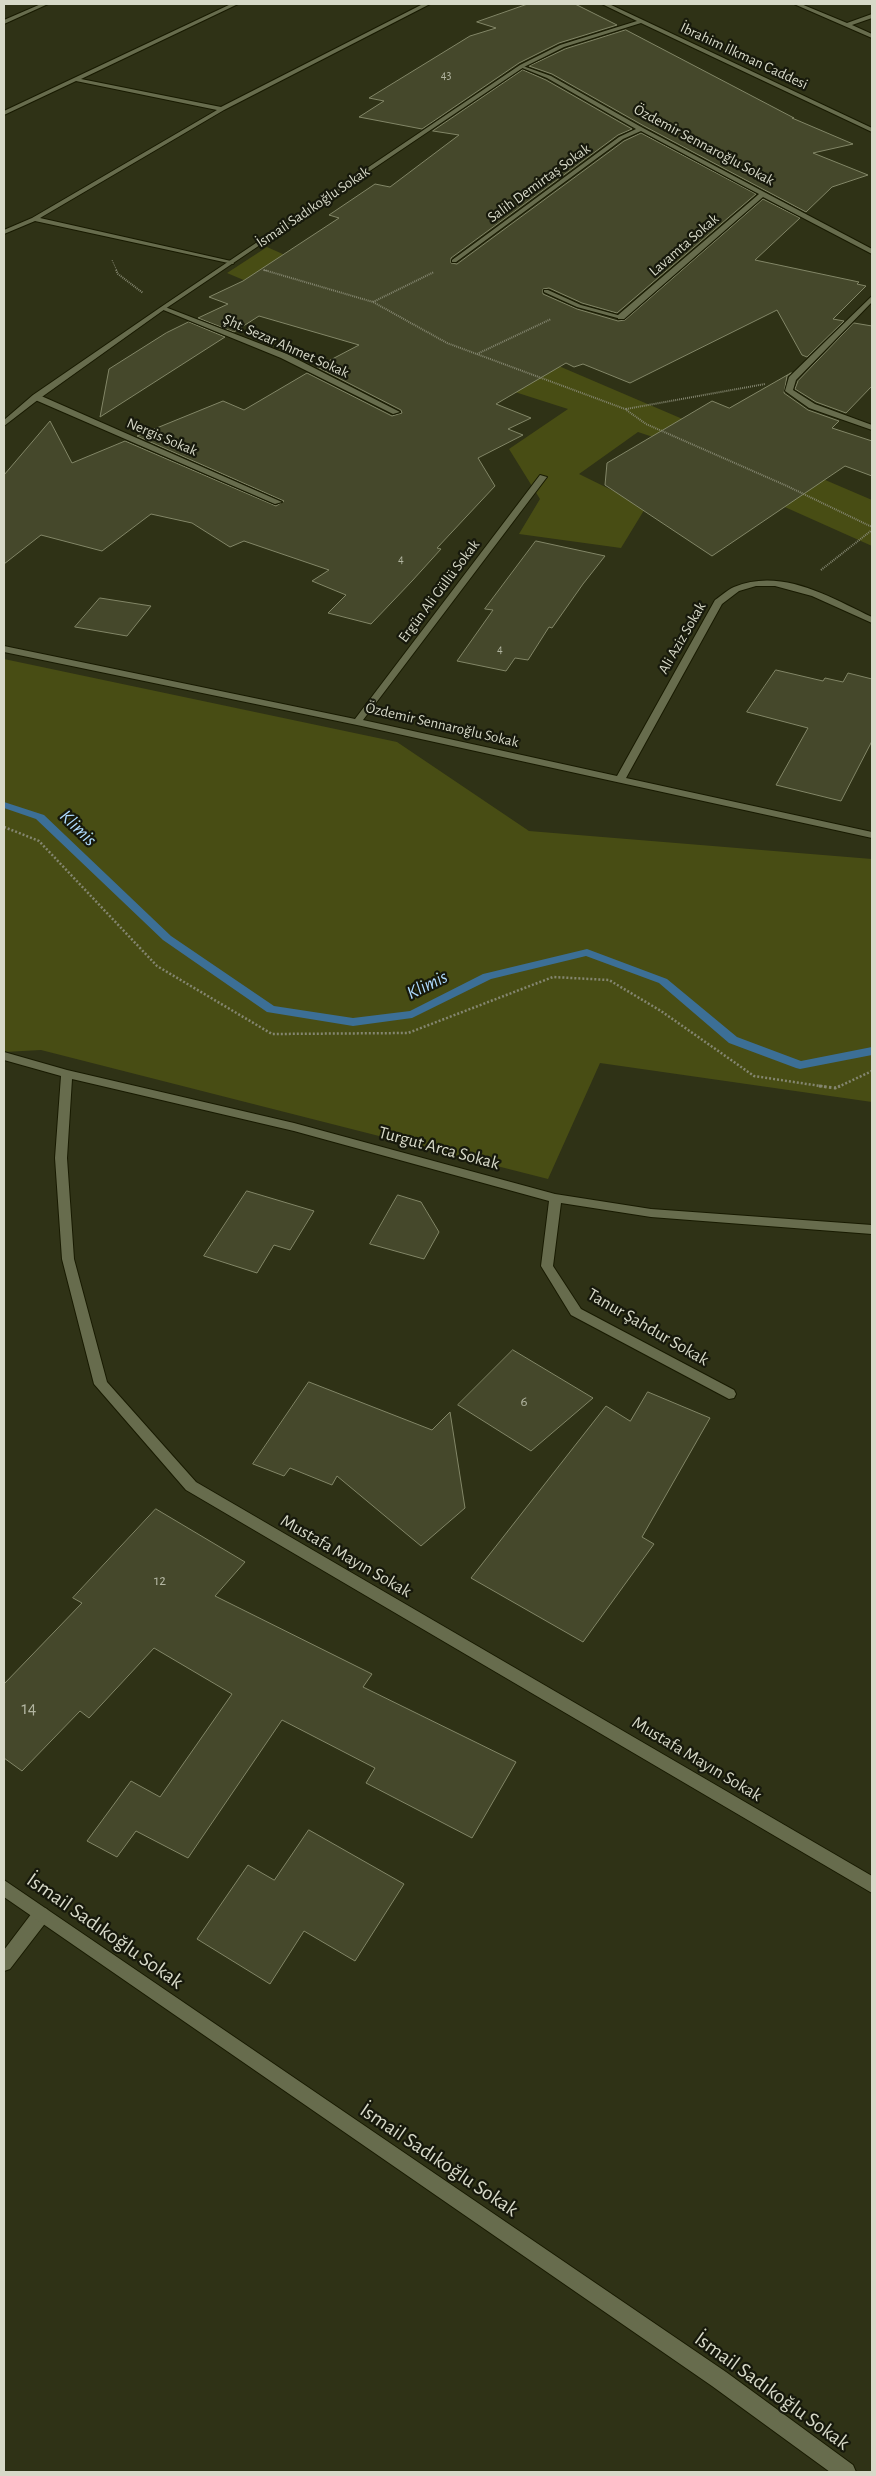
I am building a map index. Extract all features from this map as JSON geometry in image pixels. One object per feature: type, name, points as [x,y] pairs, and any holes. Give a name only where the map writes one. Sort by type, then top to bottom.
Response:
[{"type":"street","points":[[4,22],[45,4]]},
{"type":"street","points":[[4,112],[234,4]]},
{"type":"street","points":[[4,232],[34,219],[222,109],[428,4]]},
{"type":"street","name":"İbrahim İlkman Caddesi","points":[[605,4],[872,130]]},
{"type":"street","points":[[797,4],[872,36]]},
{"type":"street","points":[[4,13],[18,16]]},
{"type":"street","points":[[848,25],[872,16]]},
{"type":"street","name":"İsmail Sadıkoğlu Sokak","points":[[4,424],[36,397],[163,308],[522,66],[562,46],[640,22]]},
{"type":"street","name":"Özdemir Sennaroğlu Sokak","points":[[522,66],[549,77],[641,129],[872,252]]},
{"type":"street","points":[[73,79],[222,109]]},
{"type":"street","name":"Salih Demirtaş Sokak","points":[[454,261],[621,138],[641,129]]},
{"type":"street","name":"Lavamta Sokak","points":[[579,306],[621,317],[764,193]]},
{"type":"street","points":[[34,219],[231,263]]},
{"type":"street","points":[[546,291],[579,306]]},
{"type":"street","points":[[870,425],[812,406],[789,391],[792,379],[872,298]]},
{"type":"street","name":"Şht. Sezar Ahmet Sokak","points":[[163,308],[284,356],[396,412]]},
{"type":"street","name":"Nergis Sokak","points":[[36,397],[278,502]]},
{"type":"street","name":"Ergün Ali Güllü Sokak","points":[[358,722],[543,477]]},
{"type":"street","name":"Ali Aziz Sokak","points":[[619,781],[718,602],[730,591],[758,582],[774,582],[798,588],[872,620]]},
{"type":"street","name":"Özdemir Sennaroğlu Sokak","points":[[4,649],[358,722],[619,781],[872,835]]},
{"type":"street","name":"Turgut Arca Sokak","points":[[4,1056],[67,1074],[294,1127],[555,1198],[651,1213],[872,1229]]},
{"type":"street","name":"Mustafa Mayın Sokak","points":[[67,1074],[61,1158],[68,1259],[101,1384],[191,1486],[322,1565],[618,1734],[872,1885]]},
{"type":"street","name":"Tanur Şahdur Sokak","points":[[555,1198],[547,1266],[576,1312],[729,1394]]},
{"type":"street","name":"İsmail Sadıkoğlu Sokak","points":[[4,1888],[719,2379],[846,2472]]},
{"type":"street","points":[[4,1963],[41,1915]]},
{"type":"path","points":[[103,235],[118,274],[163,308]]},
{"type":"path","points":[[373,302],[454,261]]},
{"type":"path","points":[[231,263],[278,273],[373,302],[447,343],[624,409],[646,424],[787,486],[872,528],[798,588]]},
{"type":"path","points":[[476,354],[579,306]]},
{"type":"path","points":[[624,409],[792,379]]},
{"type":"path","points":[[4,827],[39,841],[157,966],[272,1034],[408,1034],[553,977],[609,980],[661,1011],[754,1076],[835,1088],[872,1071]]},
{"type":"green space","points":[[267,247],[332,276],[561,367],[872,500],[872,546],[711,474],[662,440],[638,432],[579,474],[646,507],[621,548],[519,534],[540,499],[509,449],[568,409],[493,385],[227,273]]},
{"type":"green space","points":[[4,659],[397,742],[529,831],[872,859],[872,1102],[600,1063],[548,1179],[41,1050],[4,1052]]},
{"type":"building","points":[[528,4],[575,4],[617,25],[559,43],[519,63],[422,129],[359,117],[384,101],[369,98],[470,36],[496,28],[477,22]]},
{"type":"building","points":[[626,30],[794,118],[792,118],[853,144],[813,153],[868,175],[832,187],[806,212],[644,126],[552,74],[529,66],[565,49]]},
{"type":"building","points":[[523,70],[546,80],[632,129],[618,135],[451,258],[451,263],[457,264],[624,141],[641,133],[756,194],[617,313],[582,303],[549,288],[543,289],[543,294],[577,309],[618,321],[625,320],[763,199],[800,218],[755,260],[859,282],[857,284],[866,286],[833,319],[844,321],[807,357],[802,355],[777,310],[630,383],[583,364],[574,367],[566,363],[496,404],[531,418],[508,429],[523,435],[478,458],[495,486],[437,548],[441,549],[371,624],[328,613],[346,595],[312,581],[329,570],[244,541],[230,547],[192,523],[151,514],[102,551],[41,535],[4,564],[4,475],[50,421],[72,463],[125,441],[276,506],[284,501],[137,436],[223,401],[244,410],[307,373],[392,416],[402,413],[401,410],[317,367],[359,345],[259,316],[234,332],[198,318],[228,304],[209,297],[243,281],[339,218],[329,215],[375,184],[390,187],[459,135],[433,131]]},
{"type":"building","points":[[189,322],[225,337],[100,417],[109,369],[166,333]]},
{"type":"building","points":[[854,323],[872,326],[872,386],[846,413],[816,402],[795,389],[798,381]]},
{"type":"building","points":[[791,373],[787,376],[784,393],[808,410],[839,421],[832,428],[872,441],[872,476],[845,466],[712,556],[605,485],[607,463],[712,401],[729,408]]},
{"type":"building","points":[[536,541],[605,556],[552,628],[549,627],[528,660],[515,658],[506,671],[457,661],[493,610],[485,609]]},
{"type":"building","points":[[100,598],[151,606],[127,636],[75,627]]},
{"type":"building","points":[[776,670],[823,681],[825,678],[843,682],[848,673],[872,679],[872,741],[841,801],[776,785],[808,728],[747,712]]},
{"type":"building","points":[[247,1191],[314,1211],[290,1250],[274,1245],[257,1273],[204,1256]]},
{"type":"building","points":[[398,1195],[421,1202],[439,1232],[424,1259],[370,1244]]},
{"type":"building","points":[[513,1350],[593,1398],[531,1451],[458,1405]]},
{"type":"building","points":[[309,1382],[432,1430],[450,1412],[465,1508],[421,1546],[337,1476],[332,1485],[290,1468],[284,1476],[253,1464]]},
{"type":"building","points":[[648,1392],[710,1418],[642,1537],[654,1544],[583,1642],[471,1578],[606,1406],[630,1421]]},
{"type":"building","points":[[156,1509],[245,1562],[215,1596],[372,1674],[363,1687],[516,1762],[472,1838],[366,1783],[375,1768],[282,1720],[188,1858],[136,1831],[117,1857],[87,1841],[131,1781],[160,1797],[232,1694],[154,1648],[89,1718],[80,1711],[22,1771],[4,1758],[4,1684],[82,1603],[73,1598]]},
{"type":"building","points":[[309,1830],[404,1884],[355,1961],[304,1931],[270,1984],[197,1939],[248,1865],[274,1880]]},
{"type":"waterway","name":"Klimis","points":[[4,805],[40,817],[167,938],[271,1009],[353,1022],[412,1014],[487,976],[587,952],[663,981],[733,1040],[800,1065],[872,1051]]}]
